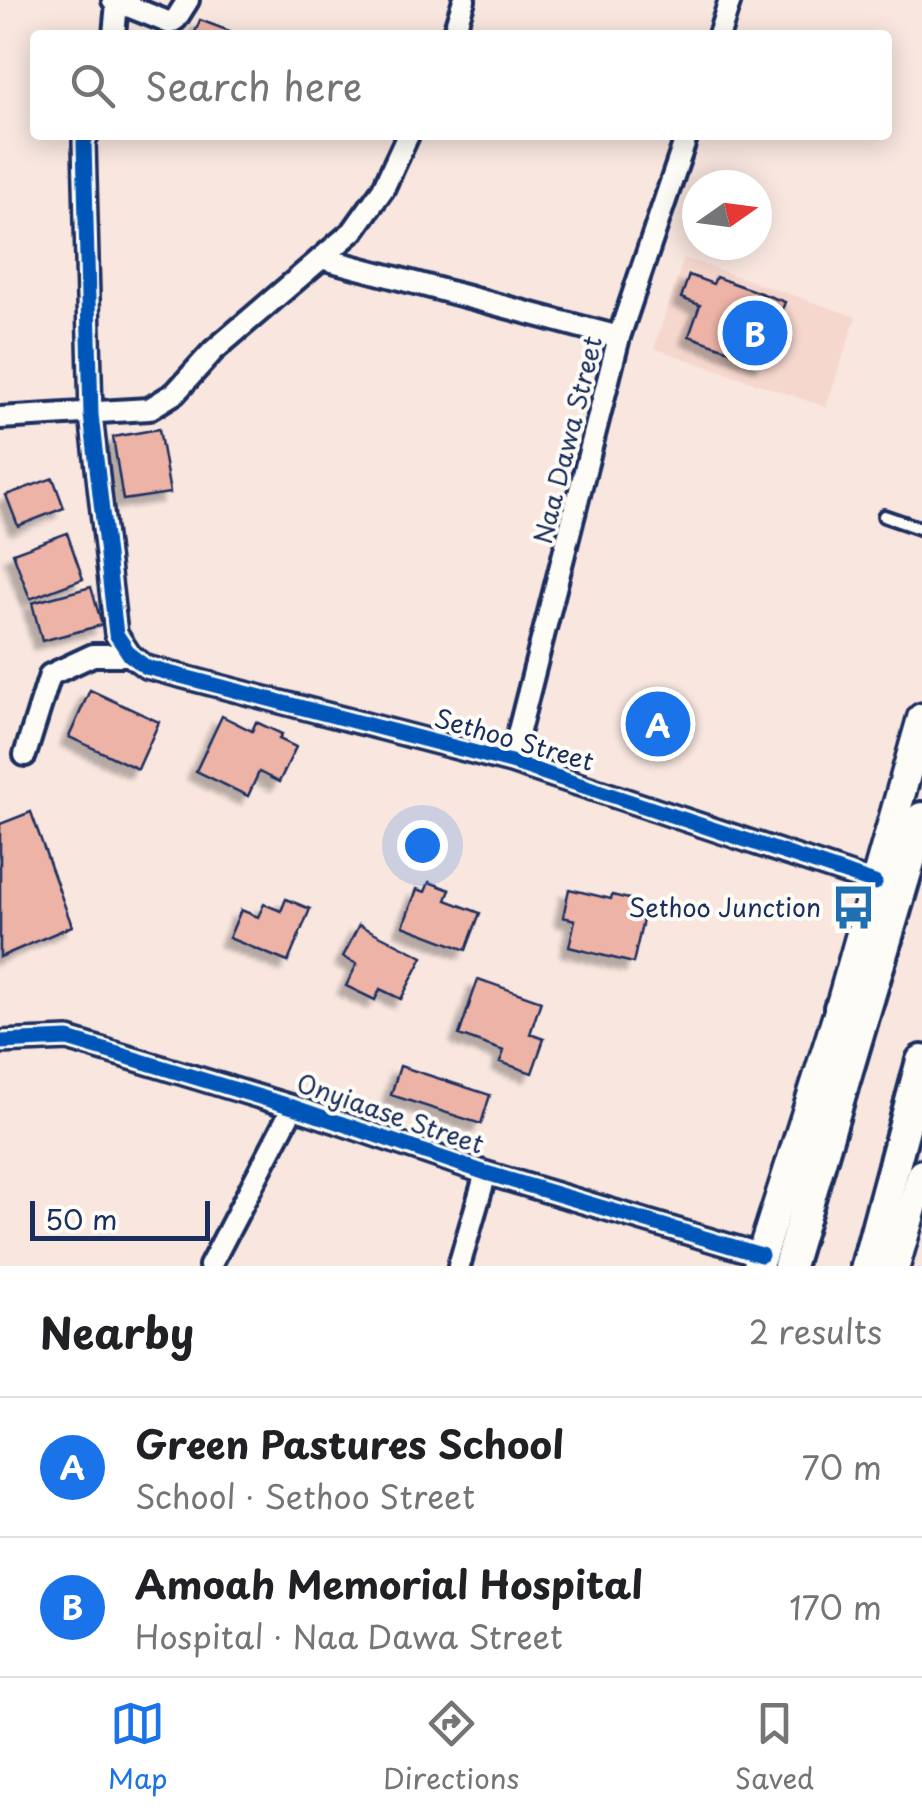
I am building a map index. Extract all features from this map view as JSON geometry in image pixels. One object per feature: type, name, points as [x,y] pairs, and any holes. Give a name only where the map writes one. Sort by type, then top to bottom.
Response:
[{"type":"main road","points":[[769,1262],[886,945],[922,818]]},
{"type":"main road","points":[[840,1008],[886,945]]},
{"type":"main road","points":[[867,1266],[922,1061]]},
{"type":"street","points":[[114,30],[115,1],[170,23],[188,0]]},
{"type":"street","points":[[455,30],[464,0]]},
{"type":"street","points":[[721,30],[730,0]]},
{"type":"street","points":[[85,140],[91,415],[116,634],[133,658]]},
{"type":"street","points":[[0,418],[149,409],[175,393],[213,352],[353,231],[382,189],[406,140]]},
{"type":"street","name":"Naa Dawa Street","points":[[511,762],[620,336],[685,140]]},
{"type":"street","points":[[321,258],[620,336]]},
{"type":"street","points":[[26,755],[50,675],[92,655],[133,658]]},
{"type":"street","name":"Sethoo Street","points":[[133,658],[160,670],[511,762],[875,883]]},
{"type":"street","points":[[769,1262],[922,718]]},
{"type":"street","name":"Onyiaase Street","points":[[0,1042],[68,1039],[293,1107],[486,1174],[769,1262]]},
{"type":"street","points":[[210,1266],[293,1107]]},
{"type":"street","points":[[459,1266],[486,1174]]},
{"type":"street","points":[[896,1266],[922,1174]]},
{"type":"lane","points":[[884,516],[922,529]]},
{"type":"shaded area","points":[[683,260],[856,317],[826,407],[654,348]]},
{"type":"building","points":[[200,20],[227,30],[196,30]]},
{"type":"building","points":[[689,275],[713,284],[716,277],[785,302],[763,362],[689,336],[700,305],[681,298]]},
{"type":"building","points":[[159,429],[170,493],[123,500],[113,437]]},
{"type":"building","points":[[53,478],[64,508],[18,526],[6,495]]},
{"type":"building","points":[[67,533],[83,579],[30,599],[13,553]]},
{"type":"building","points":[[91,587],[102,625],[42,641],[32,603]]},
{"type":"building","points":[[90,690],[159,722],[138,769],[69,737]]},
{"type":"building","points":[[222,716],[252,731],[256,722],[282,734],[279,739],[296,747],[279,782],[259,772],[248,796],[196,771]]},
{"type":"building","points":[[31,812],[72,926],[0,957],[0,824]]},
{"type":"building","points":[[429,882],[450,890],[446,900],[480,913],[466,950],[403,926],[417,889],[425,892]]},
{"type":"building","points":[[569,889],[633,900],[633,918],[643,920],[633,963],[569,947],[575,920],[563,917]]},
{"type":"building","points":[[286,899],[310,909],[288,962],[229,938],[241,910],[258,917],[264,904],[281,911]]},
{"type":"building","points":[[359,925],[423,957],[401,999],[380,989],[375,1000],[346,986],[357,964],[343,957]]},
{"type":"building","points":[[478,979],[541,1001],[530,1034],[544,1039],[532,1073],[500,1062],[504,1051],[459,1035]]},
{"type":"building","points":[[400,1066],[490,1095],[481,1124],[391,1095]]},
{"type":"cycle path","points":[[85,140],[91,415],[116,634],[130,655],[146,667],[511,762],[875,883]]},
{"type":"cycle path","points":[[0,1042],[68,1039],[293,1107],[486,1173],[761,1255]]},
{"type":"place","name":"Amoah Memorial Hospital","points":[[755,333]]},
{"type":"place","name":"Green Pastures School","points":[[658,724]]},
{"type":"place","name":"Sethoo Junction","points":[[854,908]]}]
